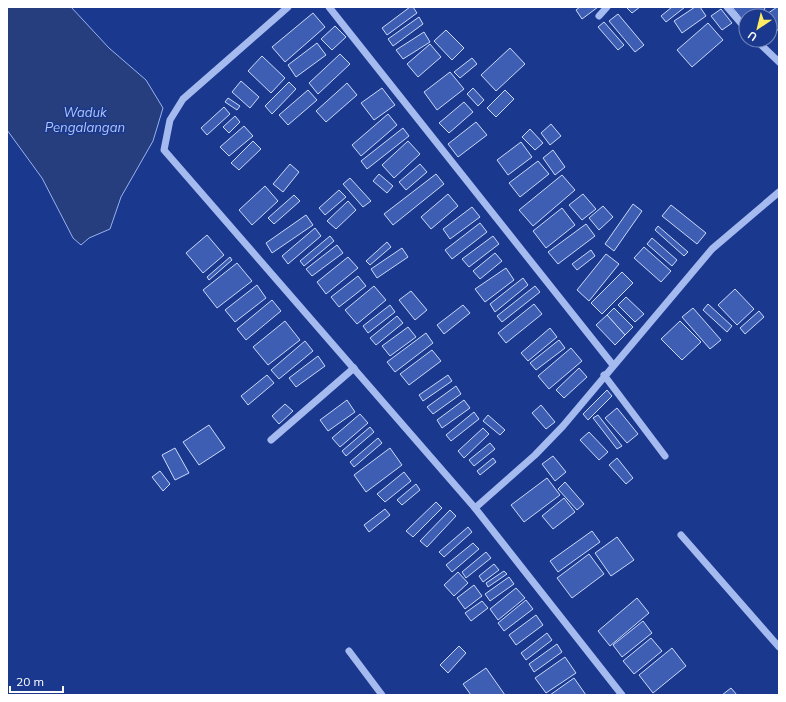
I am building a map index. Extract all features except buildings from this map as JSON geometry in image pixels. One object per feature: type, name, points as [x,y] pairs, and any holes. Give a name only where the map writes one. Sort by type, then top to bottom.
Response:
[{"type":"street","points":[[288,7],[183,99],[170,120],[164,150],[475,508],[622,695]]},
{"type":"street","points":[[329,7],[613,365]]},
{"type":"street","points":[[599,16],[607,7]]},
{"type":"street","points":[[727,7],[738,20]]},
{"type":"street","points":[[764,48],[779,62]]},
{"type":"street","points":[[475,508],[564,426],[613,365],[712,249],[779,192]]},
{"type":"street","points":[[271,440],[354,368]]},
{"type":"street","points":[[604,376],[666,456]]},
{"type":"street","points":[[681,535],[779,647]]},
{"type":"street","points":[[349,651],[382,695]]},
{"type":"water","name":"Waduk Pengalangan","points":[[7,7],[71,7],[109,48],[146,80],[163,108],[153,141],[121,197],[110,229],[89,238],[81,245],[73,238],[42,178],[7,130]]}]
